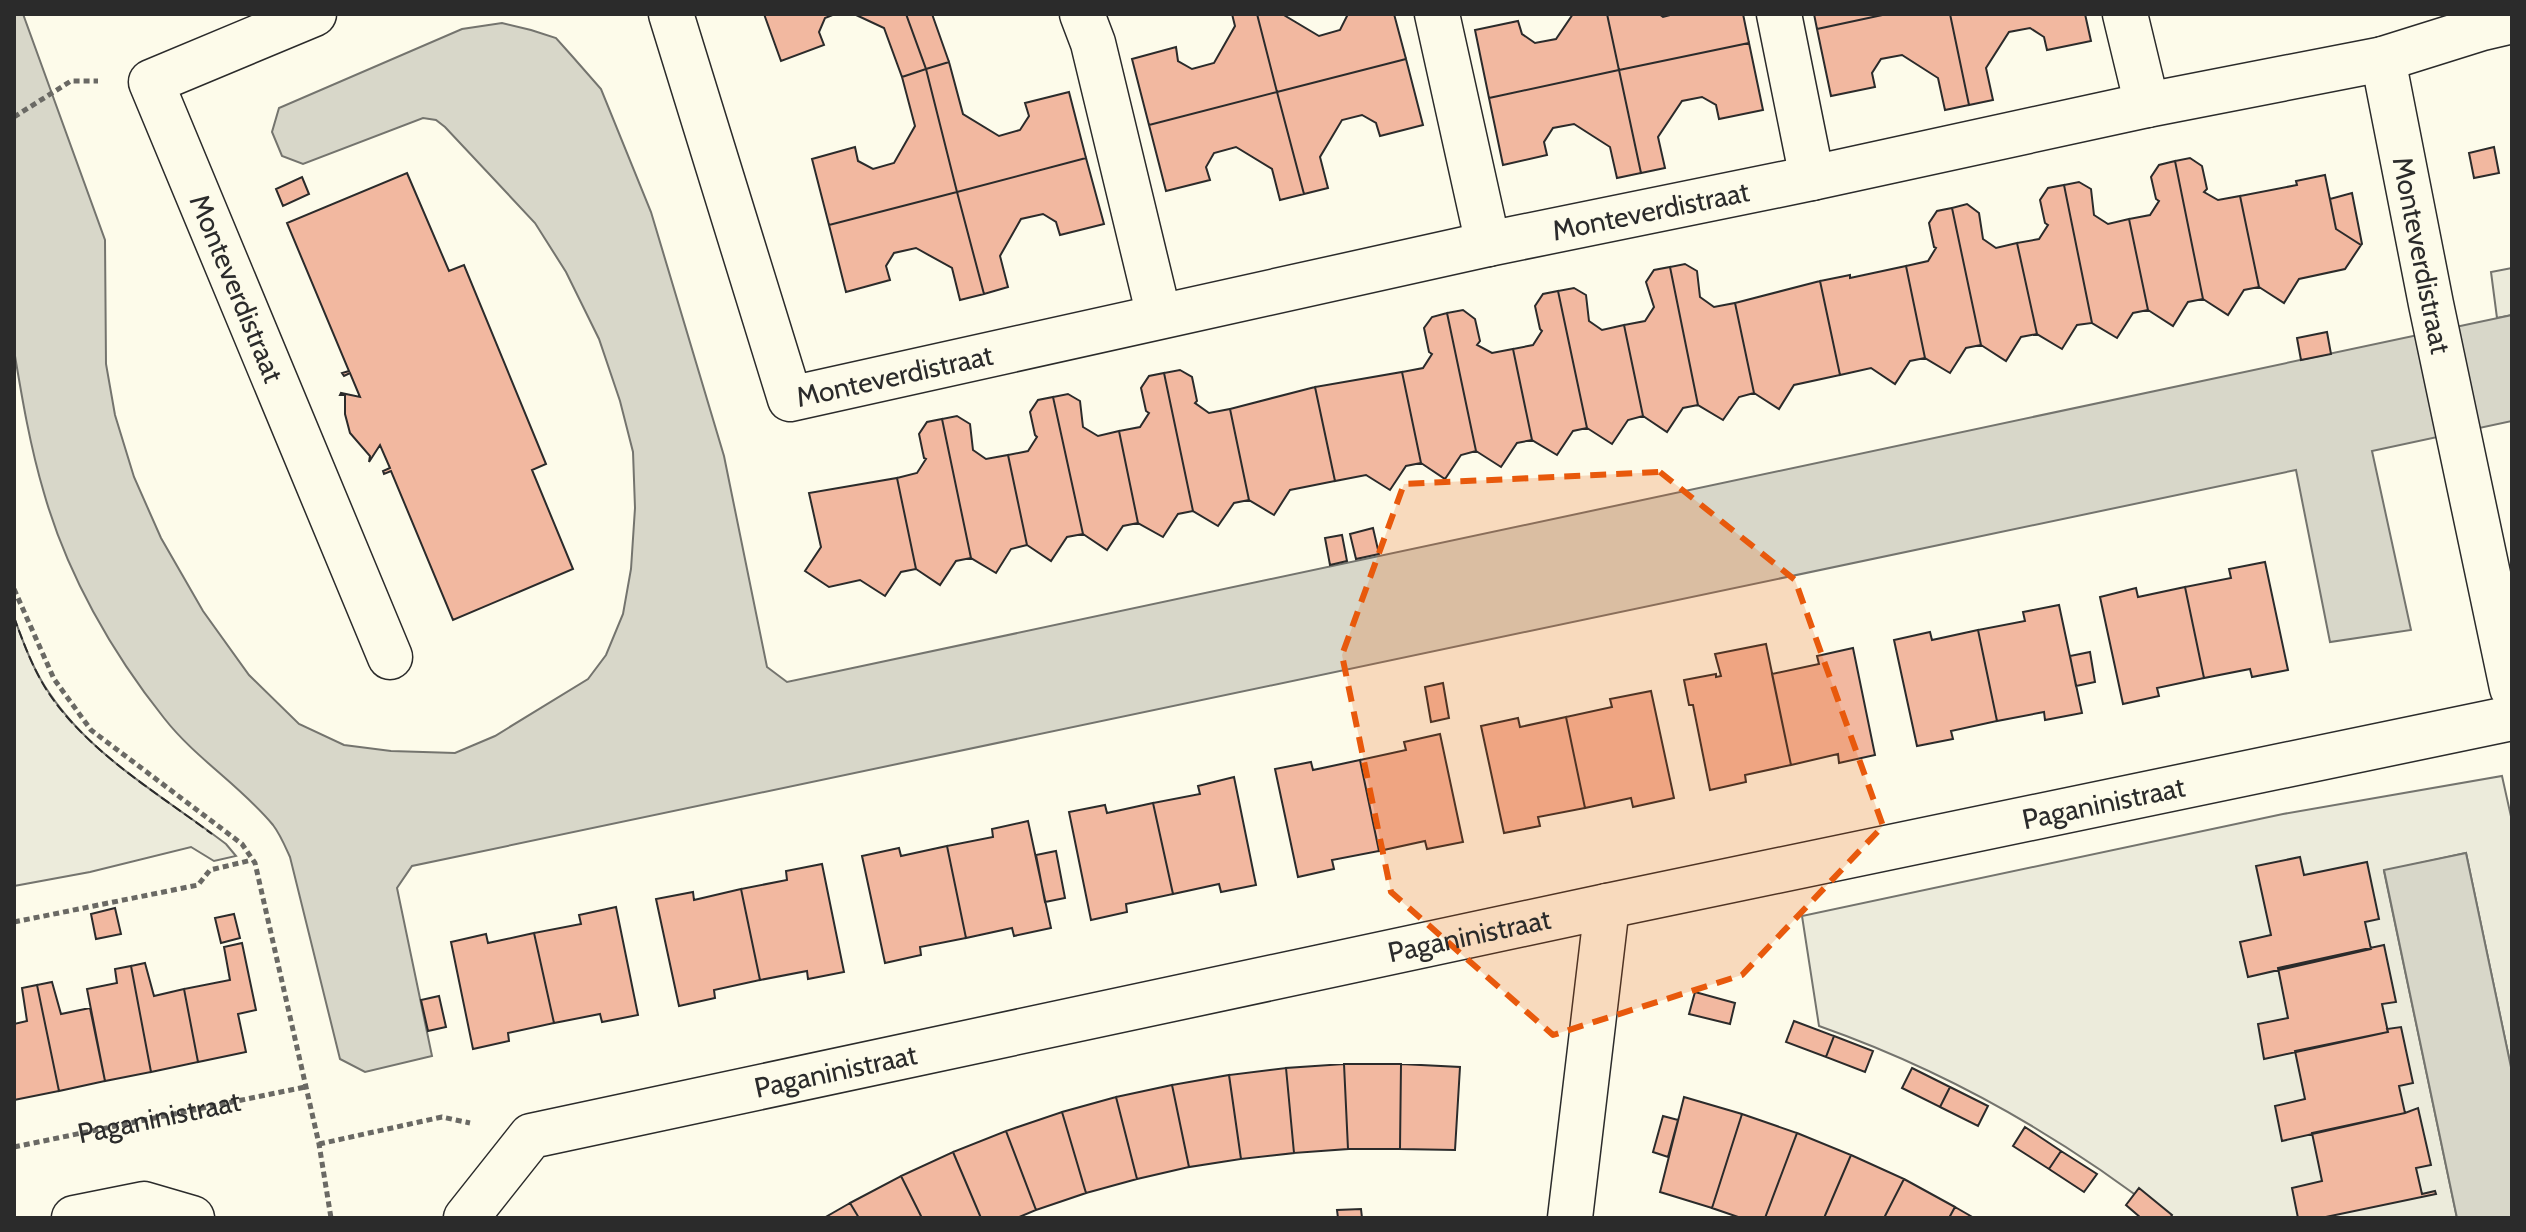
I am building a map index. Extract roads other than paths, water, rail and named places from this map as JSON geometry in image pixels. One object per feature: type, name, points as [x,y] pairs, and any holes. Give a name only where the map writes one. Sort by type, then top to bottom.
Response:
[{"type":"street","name":"Monteverdistraat","points":[[314,14],[151,82],[390,657]]},
{"type":"street","name":"Monteverdistraat","points":[[671,14],[790,399],[1488,244],[2147,105],[2383,59],[2512,688]]},
{"type":"street","points":[[1082,14],[1093,43],[1159,316]]},
{"type":"street","points":[[1437,14],[1488,244]]},
{"type":"street","points":[[1779,14],[1812,178]]},
{"type":"street","points":[[2125,14],[2147,105]]},
{"type":"street","points":[[2383,59],[2512,21]]},
{"type":"street","name":"Paganinistraat","points":[[466,1218],[531,1136],[1607,906],[2512,718]]},
{"type":"street","points":[[1570,1218],[1607,906]]},
{"type":"street","points":[[74,1218],[144,1204],[192,1218]]}]
